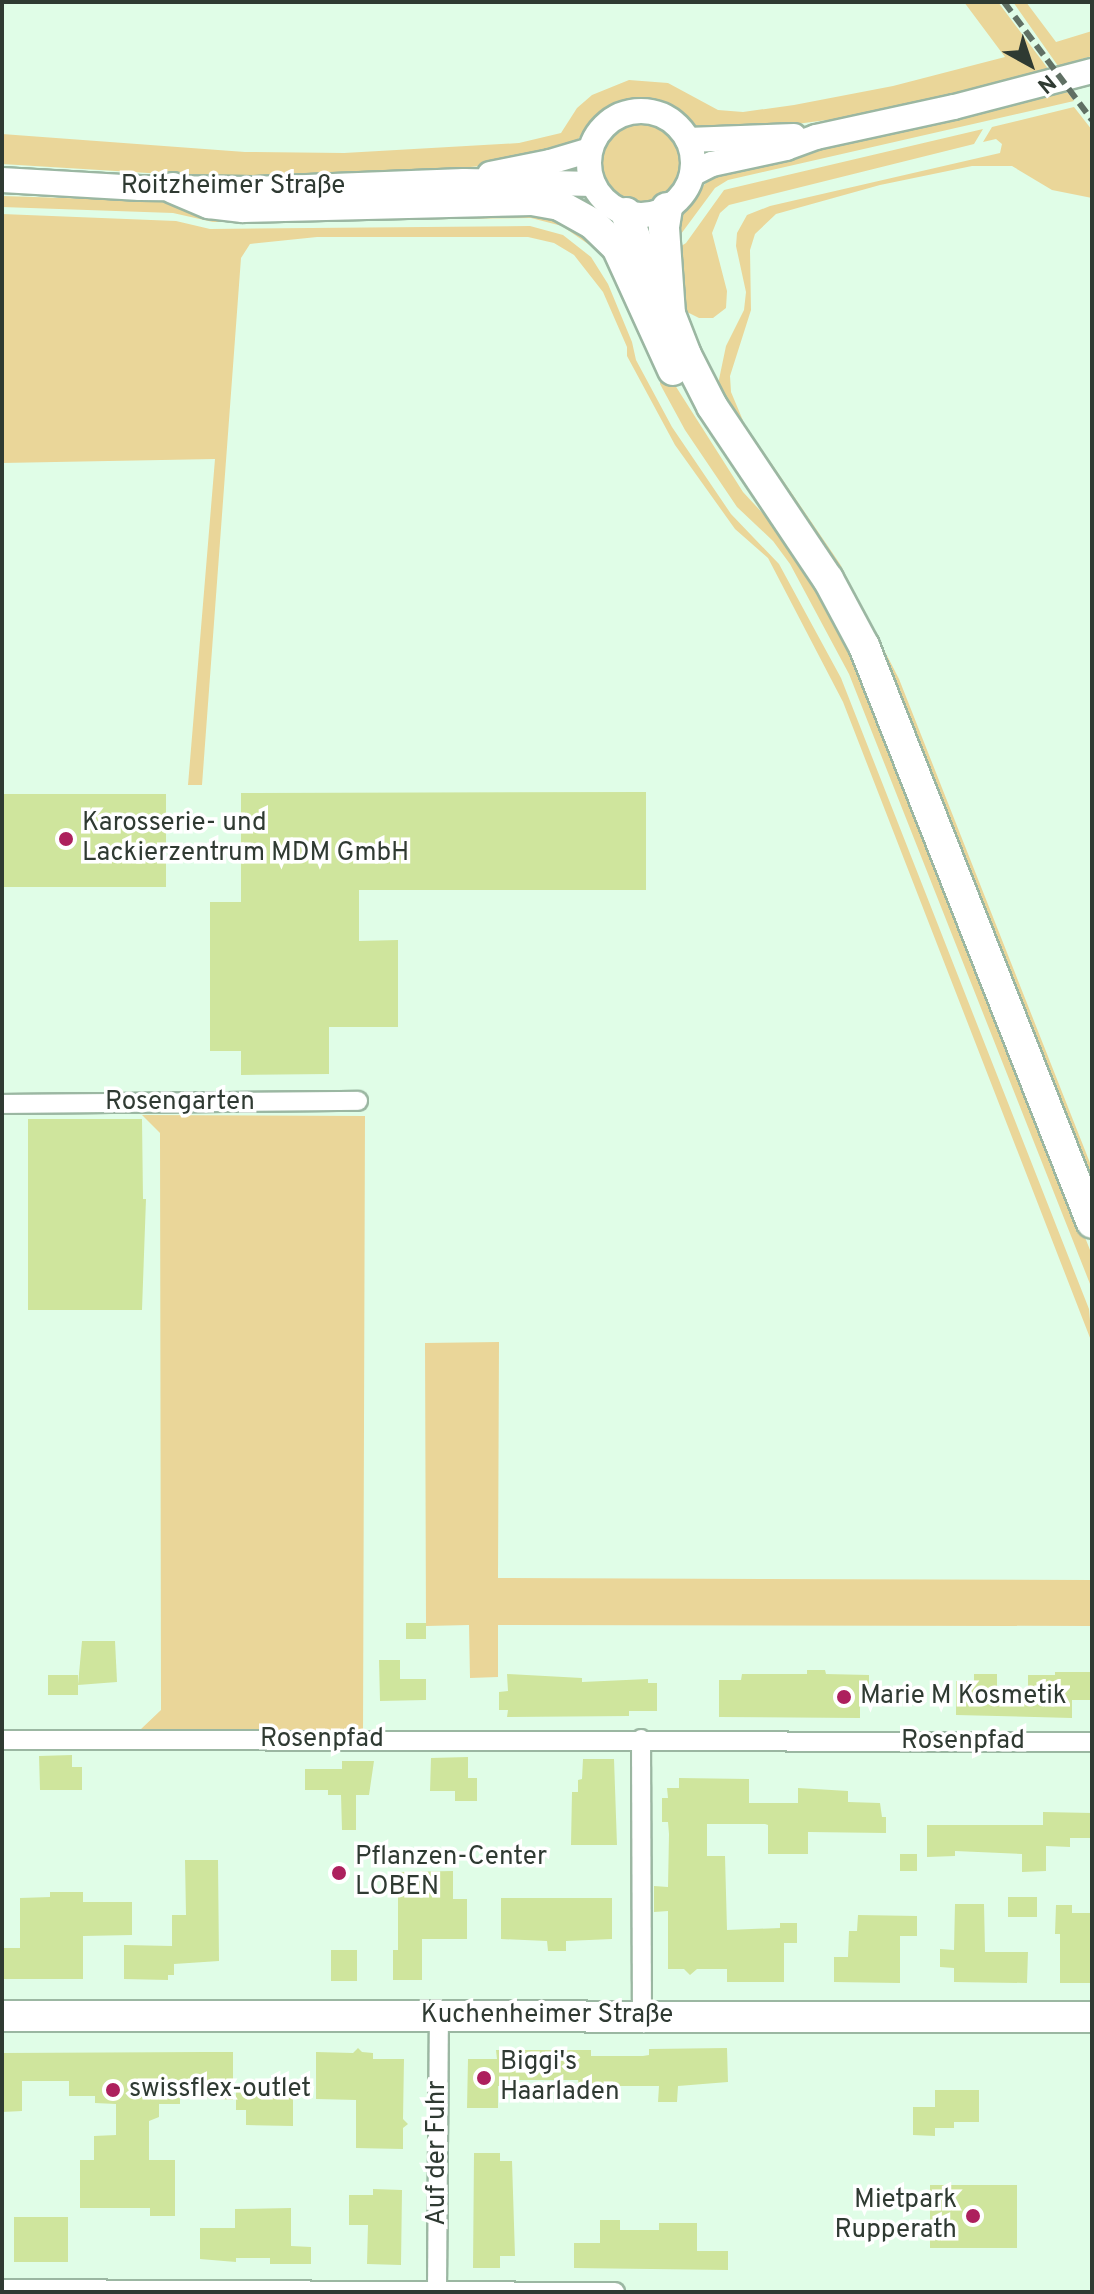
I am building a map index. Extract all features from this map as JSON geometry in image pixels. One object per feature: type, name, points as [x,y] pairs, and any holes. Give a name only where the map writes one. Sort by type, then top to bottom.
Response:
[{"type":"main road","points":[[173,188],[209,203],[243,207],[532,200],[575,212],[608,236],[617,247],[673,370],[716,444],[759,505],[790,520]]},
{"type":"main road","points":[[667,208],[664,228],[670,314],[686,355],[712,406],[828,579],[870,660],[1092,1223]]},
{"type":"main road","points":[[626,213],[660,304],[670,314]]},
{"type":"main road","name":"Kuchenheimer Straße","points":[[2,2016],[1092,2017]]},
{"type":"street","points":[[692,174],[712,164],[786,148],[816,137],[954,107],[1092,71]]},
{"type":"street","points":[[636,111],[653,112],[669,119],[688,140],[692,174],[682,195],[667,208],[647,215],[626,213],[606,202],[593,184],[589,167],[590,150],[609,122],[636,111]]},
{"type":"street","points":[[688,140],[816,137]]},
{"type":"street","name":"Roitzheimer Straße","points":[[464,181],[590,150]]},
{"type":"street","name":"Roitzheimer Straße","points":[[2,180],[173,188],[298,189],[464,181],[593,184]]},
{"type":"street","name":"Rosengarten","points":[[2,1104],[358,1101]]},
{"type":"street","points":[[641,1739],[642,2016]]},
{"type":"street","name":"Rosenpfad","points":[[2,1740],[1092,1742]]},
{"type":"street","name":"Auf der Fuhr","points":[[437,2290],[439,2016]]},
{"type":"street","points":[[2,2289],[615,2292]]},
{"type":"shaded area","points":[[964,2],[998,2],[1049,70],[951,96],[828,123],[827,120],[736,132],[700,129],[670,105],[648,98],[629,99],[603,110],[571,147],[491,165],[388,175],[213,177],[2,164],[2,134],[245,152],[344,153],[519,143],[561,133],[577,108],[592,95],[629,80],[668,83],[718,110],[743,112],[794,105],[893,86],[1005,57]]},
{"type":"shaded area","points":[[1013,2],[1026,2],[1056,42],[1092,31],[1092,56],[1058,66]]},
{"type":"shaded area","points":[[1067,92],[1074,101],[728,180],[715,188],[678,238],[677,220],[705,184],[718,174]]},
{"type":"shaded area","points":[[1074,107],[1092,130],[1092,198],[1052,190],[1012,166],[972,166],[880,185],[776,214],[755,234],[750,250],[751,310],[730,376],[731,392],[744,423],[840,564],[899,679],[1092,1168],[1092,1190],[902,706],[717,389],[726,346],[744,310],[746,292],[736,246],[737,233],[747,215],[770,206],[1000,153],[1002,144],[996,139],[983,142],[992,127]]},
{"type":"shaded area","points":[[633,124],[649,124],[663,130],[674,141],[680,163],[674,185],[663,196],[649,202],[633,202],[619,196],[608,185],[602,171],[602,155],[608,141],[619,130]]},
{"type":"shaded area","points":[[983,129],[974,144],[729,205],[720,213],[712,233],[727,291],[726,308],[713,318],[699,318],[681,309],[675,250],[686,243],[724,190]]},
{"type":"shaded area","points":[[2,196],[158,201],[200,211],[529,209],[567,218],[604,255],[562,226],[531,218],[213,222],[173,213],[2,207]]},
{"type":"shaded area","points":[[2,214],[176,221],[210,229],[530,226],[563,235],[591,257],[608,284],[632,342],[636,360],[672,427],[731,514],[779,564],[841,678],[1089,1309],[1092,1343],[843,702],[768,558],[735,529],[675,445],[627,356],[627,347],[603,292],[574,255],[554,243],[528,237],[317,237],[250,244],[241,258],[202,785],[188,785],[215,459],[2,463]]},
{"type":"shaded area","points":[[666,371],[743,492],[793,546],[855,658],[1092,1255],[1092,1289],[849,674],[790,564],[773,541],[737,507],[685,430],[660,384],[660,376]]},
{"type":"shaded area","points":[[142,1115],[365,1116],[363,1736],[140,1730],[161,1710],[160,1133]]},
{"type":"shaded area","points":[[499,1342],[498,1578],[1092,1580],[1092,1626],[498,1625],[498,1677],[470,1678],[469,1625],[426,1626],[425,1343]]},
{"type":"building","points":[[646,792],[646,890],[359,890],[359,941],[398,940],[398,1027],[329,1027],[329,1074],[241,1075],[241,1051],[210,1051],[210,902],[241,902],[241,793]]},
{"type":"building","points":[[2,794],[166,794],[166,887],[2,887]]},
{"type":"building","points":[[28,1119],[142,1119],[143,1199],[146,1199],[142,1310],[28,1310]]},
{"type":"building","points":[[406,1623],[426,1623],[426,1639],[406,1639]]},
{"type":"building","points":[[82,1641],[115,1641],[117,1682],[78,1685]]},
{"type":"building","points":[[379,1660],[400,1660],[400,1679],[426,1679],[426,1700],[380,1701]]},
{"type":"building","points":[[807,1670],[825,1670],[826,1674],[869,1675],[869,1699],[860,1699],[860,1718],[719,1717],[719,1680],[741,1680],[742,1674],[807,1674]]},
{"type":"building","points":[[1055,1672],[1092,1672],[1092,1700],[1072,1700],[1072,1718],[956,1715],[956,1681],[974,1681],[974,1674],[997,1674],[997,1690],[1028,1690],[1028,1675],[1055,1675]]},
{"type":"building","points":[[507,1674],[582,1678],[582,1682],[648,1679],[648,1683],[657,1683],[657,1711],[629,1711],[629,1716],[507,1717],[508,1710],[499,1710],[499,1692],[508,1691]]},
{"type":"building","points":[[48,1675],[78,1675],[78,1695],[48,1695]]},
{"type":"building","points":[[72,1755],[72,1767],[82,1767],[82,1790],[40,1790],[39,1756]]},
{"type":"building","points":[[468,1757],[468,1778],[477,1778],[477,1801],[455,1801],[455,1791],[430,1791],[431,1758]]},
{"type":"building","points":[[583,1759],[614,1759],[617,1845],[571,1845],[572,1792],[578,1792]]},
{"type":"building","points":[[342,1761],[374,1761],[369,1795],[356,1795],[356,1830],[342,1830],[341,1795],[328,1795],[328,1790],[305,1790],[305,1769],[342,1769]]},
{"type":"building","points":[[679,1778],[749,1779],[749,1803],[798,1803],[798,1788],[848,1791],[848,1802],[880,1803],[882,1817],[886,1817],[886,1833],[808,1832],[808,1854],[768,1854],[768,1825],[765,1824],[707,1824],[707,1856],[725,1856],[727,1930],[780,1928],[780,1923],[797,1923],[797,1943],[784,1943],[784,1982],[727,1982],[727,1969],[697,1969],[690,1975],[684,1969],[668,1969],[668,1911],[654,1912],[654,1886],[668,1887],[669,1834],[668,1822],[662,1822],[662,1798],[668,1798],[667,1788],[679,1788]]},
{"type":"building","points":[[1043,1812],[1092,1813],[1092,1838],[1070,1838],[1070,1847],[1046,1846],[1046,1871],[1022,1872],[1022,1854],[955,1851],[955,1856],[927,1857],[927,1825],[1043,1825]]},
{"type":"building","points":[[900,1854],[917,1854],[917,1871],[900,1871]]},
{"type":"building","points":[[185,1860],[218,1860],[219,1961],[174,1964],[174,1975],[168,1975],[168,1980],[124,1979],[124,1945],[172,1946],[172,1915],[186,1915]]},
{"type":"building","points":[[453,1871],[453,1899],[467,1899],[467,1939],[422,1939],[422,1980],[393,1980],[393,1950],[398,1950],[398,1872]]},
{"type":"building","points":[[50,1892],[83,1892],[83,1902],[132,1902],[132,1935],[83,1936],[83,1979],[2,1979],[2,1948],[20,1948],[20,1898],[50,1897]]},
{"type":"building","points":[[1008,1897],[1037,1897],[1037,1917],[1008,1917]]},
{"type":"building","points":[[501,1898],[612,1898],[612,1939],[566,1941],[566,1951],[548,1951],[547,1941],[501,1939]]},
{"type":"building","points":[[955,1904],[984,1904],[985,1952],[1028,1952],[1027,1983],[954,1982],[954,1968],[940,1967],[940,1949],[954,1950]]},
{"type":"building","points":[[1056,1905],[1072,1905],[1072,1913],[1092,1913],[1092,1983],[1060,1983],[1060,1934],[1055,1934]]},
{"type":"building","points":[[858,1915],[917,1916],[917,1936],[900,1936],[900,1983],[834,1982],[834,1957],[848,1957],[849,1931],[857,1931]]},
{"type":"building","points":[[331,1950],[357,1950],[357,1981],[331,1981]]},
{"type":"building","points":[[358,2048],[362,2052],[373,2053],[373,2059],[404,2059],[403,2119],[408,2124],[403,2128],[403,2149],[356,2148],[356,2100],[316,2099],[316,2052],[353,2053]]},
{"type":"building","points":[[727,2048],[728,2082],[678,2086],[677,2102],[658,2102],[659,2086],[579,2086],[578,2080],[506,2080],[506,2086],[498,2086],[498,2108],[467,2108],[468,2059],[497,2059],[496,2050],[591,2050],[591,2056],[643,2056],[649,2055],[649,2049]]},
{"type":"building","points":[[233,2052],[233,2100],[180,2096],[180,2104],[159,2104],[159,2117],[149,2121],[149,2160],[175,2160],[175,2216],[150,2216],[150,2208],[80,2208],[80,2160],[94,2160],[94,2136],[116,2135],[116,2104],[95,2103],[95,2096],[69,2096],[69,2081],[22,2081],[22,2111],[2,2112],[2,2053]]},
{"type":"building","points":[[935,2090],[979,2090],[979,2122],[954,2122],[954,2128],[935,2128],[935,2136],[913,2135],[913,2107],[935,2107]]},
{"type":"building","points":[[236,2092],[293,2092],[293,2126],[246,2125],[246,2110],[236,2110]]},
{"type":"building","points":[[474,2153],[500,2153],[500,2161],[512,2161],[515,2256],[500,2256],[500,2268],[473,2268]]},
{"type":"building","name":"Mietpark Rupperath","points":[[930,2185],[1017,2185],[1017,2248],[930,2248]]},
{"type":"building","points":[[373,2189],[402,2190],[401,2265],[367,2264],[368,2225],[349,2225],[349,2195],[373,2195]]},
{"type":"building","points":[[291,2208],[291,2246],[311,2247],[311,2264],[270,2264],[270,2258],[236,2258],[236,2262],[200,2259],[200,2228],[235,2228],[235,2209]]},
{"type":"building","points":[[14,2217],[68,2217],[68,2262],[14,2262]]},
{"type":"building","points":[[600,2220],[620,2220],[620,2230],[659,2230],[659,2223],[697,2223],[697,2251],[728,2251],[728,2270],[574,2268],[574,2243],[600,2243]]},
{"type":"railway","points":[[1004,2],[1092,120]]},
{"type":"place","name":"Karosserie- und Lackierzentrum MDM GmbH","points":[[66,839]]},
{"type":"place","name":"Marie M Kosmetik","points":[[844,1697]]},
{"type":"place","name":"Pflanzen-Center LOBEN","points":[[339,1873]]},
{"type":"place","name":"Biggi's Haarladen","points":[[484,2078]]},
{"type":"place","name":"swissflex-outlet","points":[[113,2090]]},
{"type":"place","name":"Mietpark Rupperath","points":[[973,2216]]}]
